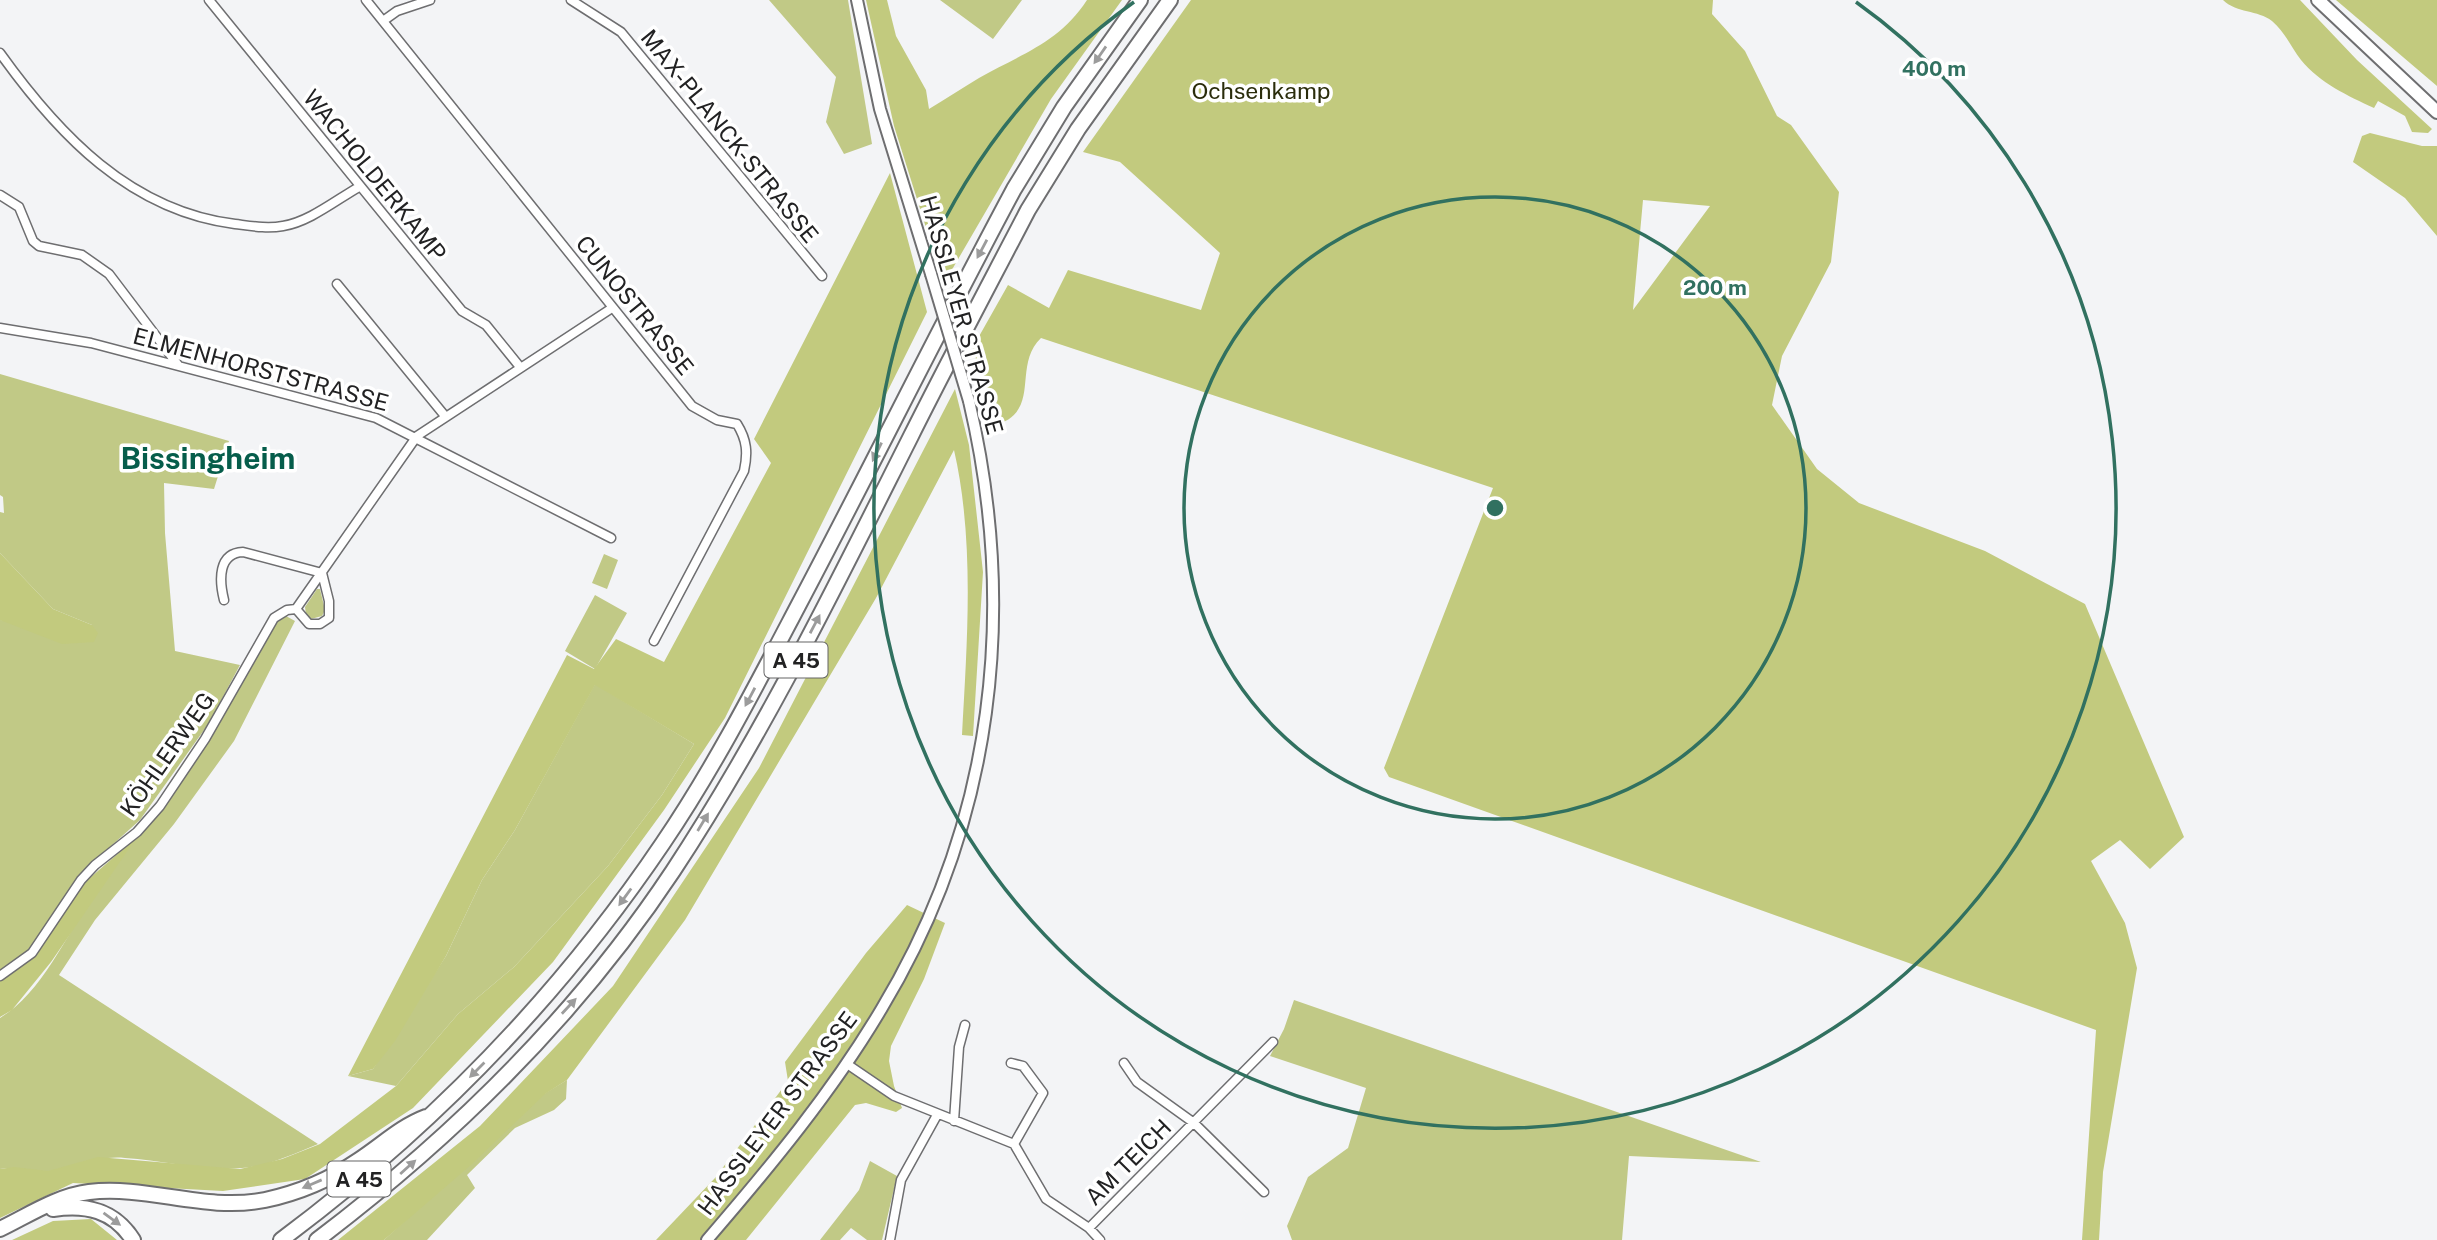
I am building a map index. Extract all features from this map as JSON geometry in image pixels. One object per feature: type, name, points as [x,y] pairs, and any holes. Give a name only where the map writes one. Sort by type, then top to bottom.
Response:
[{"type":"highway","name":"A 45","points":[[281,1240],[370,1170],[434,1114],[561,980],[664,842],[738,721],[1014,189],[1064,107],[1140,0]]},
{"type":"highway","name":"A 45","points":[[317,1240],[383,1190],[510,1071],[580,995],[673,871],[758,732],[1028,210],[1078,129],[1170,0]]},
{"type":"highway","points":[[0,1229],[55,1201],[90,1192],[134,1193],[220,1204],[265,1200],[334,1174],[405,1125],[434,1114]]},
{"type":"highway","points":[[38,1211],[71,1206],[96,1210],[120,1224],[133,1240]]},
{"type":"main road","name":"HASSLEYER STRASSE","points":[[707,1240],[771,1164],[847,1064],[883,1007],[925,923],[964,817],[984,738],[995,640],[994,558],[987,488],[969,401],[887,134],[857,0]]},
{"type":"main road","points":[[2318,0],[2437,112]]},
{"type":"street","name":"WACHOLDERKAMP","points":[[209,0],[462,311],[486,325],[520,367]]},
{"type":"street","name":"CUNOSTRASSE","points":[[366,0],[692,406],[717,420],[737,424],[744,435],[748,454],[744,471],[654,641]]},
{"type":"street","points":[[383,21],[397,11],[430,0]]},
{"type":"street","name":"MAX-PLANCK-STRASSE","points":[[571,0],[621,32],[822,276]]},
{"type":"street","points":[[0,53],[50,120],[76,147],[138,190],[192,216],[260,228],[284,226],[359,187]]},
{"type":"street","points":[[0,195],[19,207],[33,241],[39,246],[82,255],[109,274],[177,365]]},
{"type":"street","points":[[337,284],[445,416]]},
{"type":"street","name":"KÖHLERWEG","points":[[0,976],[32,953],[81,880],[95,865],[137,832],[160,806],[205,738],[274,618],[287,610],[296,609],[417,436],[612,308]]},
{"type":"street","name":"ELMENHORSTSTRASSE","points":[[0,328],[91,343],[376,418],[417,436],[611,538]]},
{"type":"street","points":[[224,600],[220,583],[225,559],[232,552],[243,552],[322,573],[329,601],[329,618],[320,624],[309,624],[296,609]]},
{"type":"street","points":[[954,1121],[959,1047],[965,1025]]},
{"type":"street","name":"AM TEICH","points":[[1089,1228],[1273,1042]]},
{"type":"street","points":[[1011,1063],[1023,1066],[1043,1093],[1014,1144]]},
{"type":"street","name":"AM TEICH","points":[[1124,1063],[1137,1082],[1194,1123],[1264,1192]]},
{"type":"street","points":[[847,1064],[894,1096],[1014,1144],[1046,1199],[1089,1228],[1100,1240]]},
{"type":"street","points":[[890,1240],[901,1180],[937,1115]]},
{"type":"green space","points":[[769,0],[848,0],[872,144],[844,154],[826,122],[836,77]]},
{"type":"green space","points":[[866,0],[887,0],[896,36],[926,90],[929,109],[1052,37],[1076,15],[1087,0],[1122,0],[1051,99],[946,280],[928,234],[894,126]]},
{"type":"green space","points":[[940,0],[1022,0],[993,39]]},
{"type":"green space","name":"Ochsenkamp","points":[[1191,0],[1713,0],[1712,14],[1745,51],[1777,116],[1791,125],[1839,192],[1831,262],[1782,356],[1772,405],[1817,469],[1859,503],[1985,551],[2085,604],[2184,837],[2150,869],[2120,840],[2091,861],[2125,923],[2137,968],[2103,1172],[2099,1240],[2082,1240],[2096,1030],[1389,777],[1384,768],[1493,488],[1041,338],[1032,350],[1028,362],[1025,388],[1017,411],[1008,420],[992,426],[973,347],[1008,285],[1049,308],[1068,270],[1201,310],[1220,253],[1120,162],[1083,152]],"holes":[[[1643,200],[1710,206],[1633,310]]]},
{"type":"green space","points":[[2223,0],[2300,0],[2357,60],[2432,129],[2428,133],[2412,132],[2405,116],[2378,101],[2374,108],[2335,88],[2317,76],[2301,60],[2272,21],[2234,7]]},
{"type":"green space","points":[[2336,0],[2437,0],[2437,86]]},
{"type":"green space","points":[[2370,133],[2422,146],[2437,146],[2437,236],[2405,198],[2353,162],[2362,136]]},
{"type":"green space","points":[[890,173],[927,312],[725,718],[664,810],[553,962],[413,1108],[305,1179],[223,1191],[73,1183],[0,1218],[0,1169],[14,1167],[48,1171],[98,1157],[240,1169],[282,1159],[320,1144],[396,1086],[458,1014],[514,967],[608,866],[662,795],[694,744],[595,685],[515,830],[482,880],[446,956],[395,1041],[373,1069],[348,1076],[567,655],[594,669],[616,639],[664,662],[771,463],[754,439]]},
{"type":"green space","points":[[0,374],[229,441],[214,489],[164,483],[165,533],[175,651],[240,665],[209,723],[140,820],[91,864],[26,953],[0,972],[0,620],[92,625],[53,609],[0,553],[0,512],[4,513],[3,497],[0,495]]},
{"type":"green space","points":[[955,389],[969,445],[983,572],[973,736],[962,735],[967,556],[961,485],[954,450],[876,598],[685,920],[567,1080],[545,1094],[472,1164],[384,1240],[338,1240],[480,1126],[613,986],[759,768]]},
{"type":"green space","points":[[0,553],[53,609],[92,625],[98,633],[94,642],[62,644],[0,620]]},
{"type":"green space","points":[[604,554],[618,560],[607,589],[592,583]]},
{"type":"green space","points":[[317,589],[320,589],[325,610],[322,616],[311,619],[306,615],[305,607]]},
{"type":"green space","points":[[595,595],[627,613],[595,669],[565,651]]},
{"type":"green space","points":[[286,616],[295,621],[234,741],[174,824],[95,920],[59,975],[318,1144],[271,1162],[242,1168],[198,1167],[114,1158],[47,1172],[0,1169],[0,1018],[29,994],[41,979],[83,912],[205,739],[276,620]]},
{"type":"green space","points":[[595,684],[694,744],[662,795],[608,866],[514,967],[458,1014],[396,1086],[348,1076],[373,1069],[446,956],[482,880],[515,830]]},
{"type":"green space","points":[[137,837],[51,962],[12,1010],[0,1017],[0,980],[32,957],[84,883]]},
{"type":"green space","points":[[907,905],[945,923],[924,979],[891,1046],[889,1061],[902,1108],[896,1112],[866,1103],[855,1105],[746,1240],[656,1240],[715,1178],[788,1081],[785,1062],[866,953]]},
{"type":"green space","points":[[1294,1000],[1761,1162],[1629,1156],[1622,1240],[1292,1240],[1287,1226],[1308,1177],[1348,1148],[1366,1088],[1270,1056],[1284,1029]]},
{"type":"green space","points":[[567,1080],[566,1099],[554,1110],[515,1128],[467,1175],[475,1188],[427,1240],[384,1240],[544,1094]]},
{"type":"green space","points":[[870,1161],[897,1176],[882,1240],[867,1240],[851,1228],[840,1240],[820,1240],[859,1190]]},
{"type":"green space","points":[[91,1219],[117,1240],[12,1240],[53,1221]]},
{"type":"district","name":"Bissingheim","points":[[208,458]]}]
